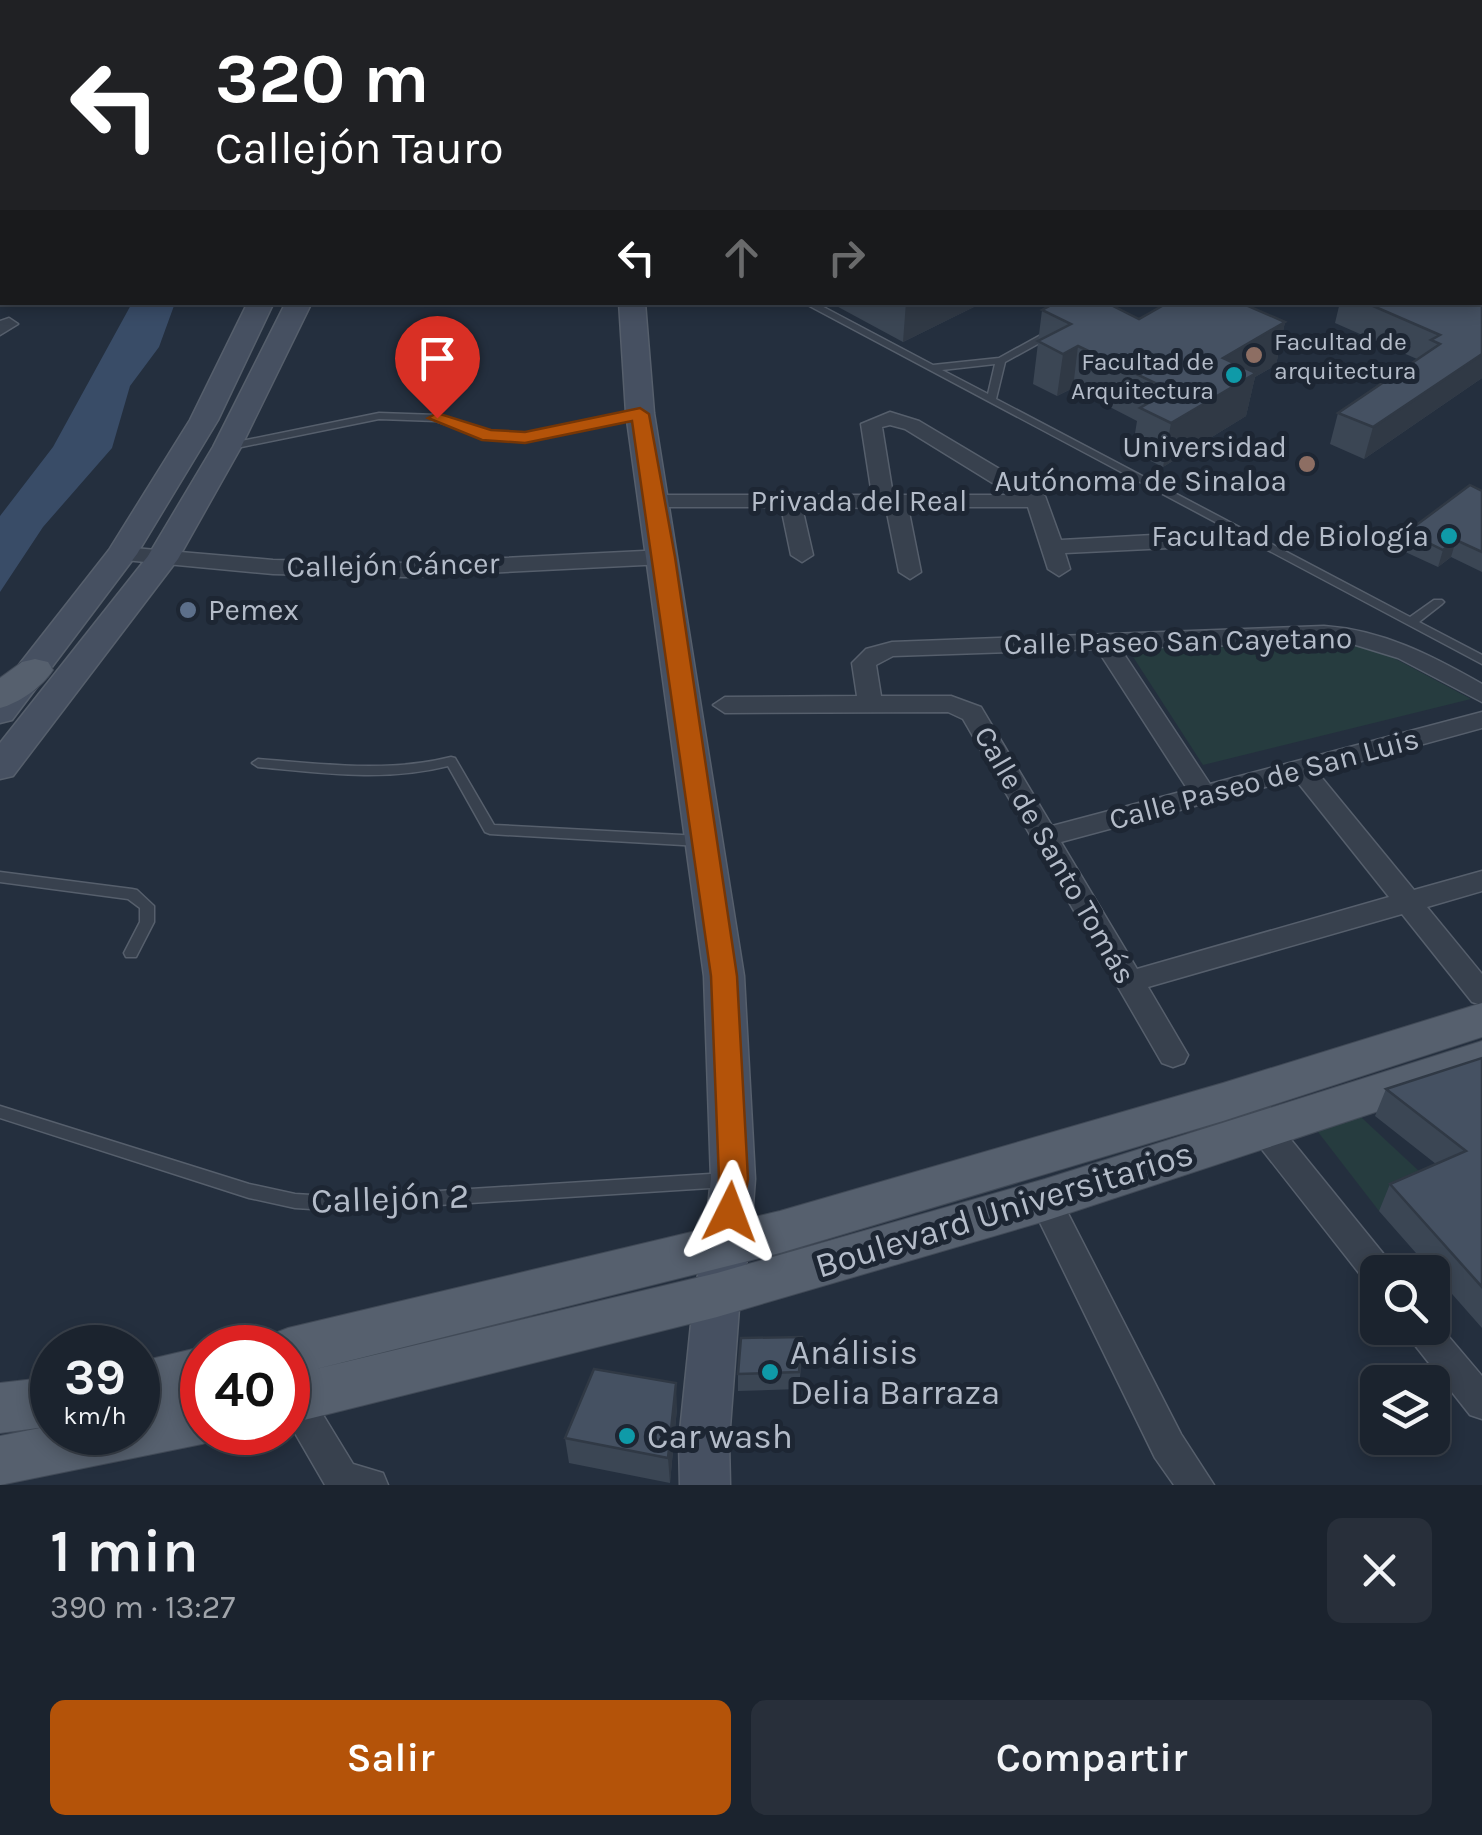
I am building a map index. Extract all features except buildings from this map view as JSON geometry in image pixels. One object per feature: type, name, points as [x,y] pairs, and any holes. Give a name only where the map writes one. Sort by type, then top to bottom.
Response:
[{"type":"main road","points":[[0,712],[122,554],[204,420],[260,305]]},
{"type":"main road","points":[[0,767],[162,559],[228,447],[298,305]]},
{"type":"main road","points":[[632,305],[640,414],[724,976],[733,1179],[727,1246],[717,1295],[704,1440],[705,1485]]},
{"type":"main road","points":[[0,696],[34,670]]},
{"type":"main road","name":"Boulevard Universitarios","points":[[310,1378],[727,1246],[1014,1165],[1482,1020]]},
{"type":"main road","name":"Boulevard Universitarios","points":[[310,1380],[717,1295],[1045,1200],[1482,1059]]},
{"type":"main road","points":[[6,1465],[180,1425]]},
{"type":"street","name":"Privada del Real","points":[[890,502],[871,424],[890,418],[912,425],[1038,501]]},
{"type":"street","name":"Privada del Real","points":[[654,501],[1038,501]]},
{"type":"street","points":[[790,501],[802,555]]},
{"type":"street","points":[[1038,501],[1056,558],[1190,540]]},
{"type":"street","points":[[890,502],[910,572]]},
{"type":"street","name":"Callejón Cáncer","points":[[122,554],[405,570],[664,557]]},
{"type":"street","name":"Calle Paseo San Cayetano","points":[[870,705],[864,663],[874,654],[892,649],[1354,633],[1404,650],[1482,694]]},
{"type":"street","points":[[1105,643],[1204,794]]},
{"type":"street","name":"Calle de Santo Tomás","points":[[726,705],[951,704],[972,713],[1172,1055]]},
{"type":"street","name":"Calle Paseo de San Luis","points":[[1046,837],[1482,720]]},
{"type":"street","points":[[1302,768],[1482,994]]},
{"type":"street","points":[[1128,982],[1482,881]]},
{"type":"street","points":[[1264,1130],[1364,1255]]},
{"type":"street","points":[[1045,1200],[1168,1446],[1196,1485]]},
{"type":"street","points":[[1436,1345],[1482,1403]]},
{"type":"street","points":[[310,1421],[342,1479],[370,1485]]},
{"type":"lane","points":[[812,305],[1482,660]]},
{"type":"lane","points":[[930,368],[1001,361],[1069,322]]},
{"type":"lane","points":[[991,400],[1001,361]]},
{"type":"lane","points":[[228,447],[379,416],[437,418],[488,436],[525,438],[640,414]]},
{"type":"lane","points":[[1411,622],[1438,602]]},
{"type":"lane","points":[[258,763],[365,771],[424,770],[451,762],[490,828],[706,841]]},
{"type":"lane","points":[[0,877],[132,894],[147,906],[147,922],[131,953]]},
{"type":"lane","name":"Callejón 2","points":[[0,1112],[249,1191],[294,1201],[381,1202],[733,1179]]},
{"type":"green space","points":[[1360,640],[1471,699],[1203,765],[1126,646]]},
{"type":"green space","points":[[1348,1105],[1435,1186],[1379,1211],[1308,1119]]},
{"type":"water","points":[[131,305],[174,305],[159,347],[130,386],[112,448],[43,527],[0,592],[0,516],[53,447]]},
{"type":"place","name":"Facultad de arquitectura","points":[[1254,355]]},
{"type":"place","name":"Facultad de Arquitectura","points":[[1234,375]]},
{"type":"place","name":"Universidad Autónoma de Sinaloa","points":[[1307,464]]},
{"type":"place","name":"Facultad de Biología","points":[[1449,536]]},
{"type":"place","name":"Pemex","points":[[188,610]]},
{"type":"place","name":"Análisis Delia Barraza","points":[[770,1372]]},
{"type":"place","name":"Car wash","points":[[627,1436]]},
{"type":"route","points":[[437,418],[488,436],[525,438],[640,414],[724,976],[733,1179],[730,1212]]}]
